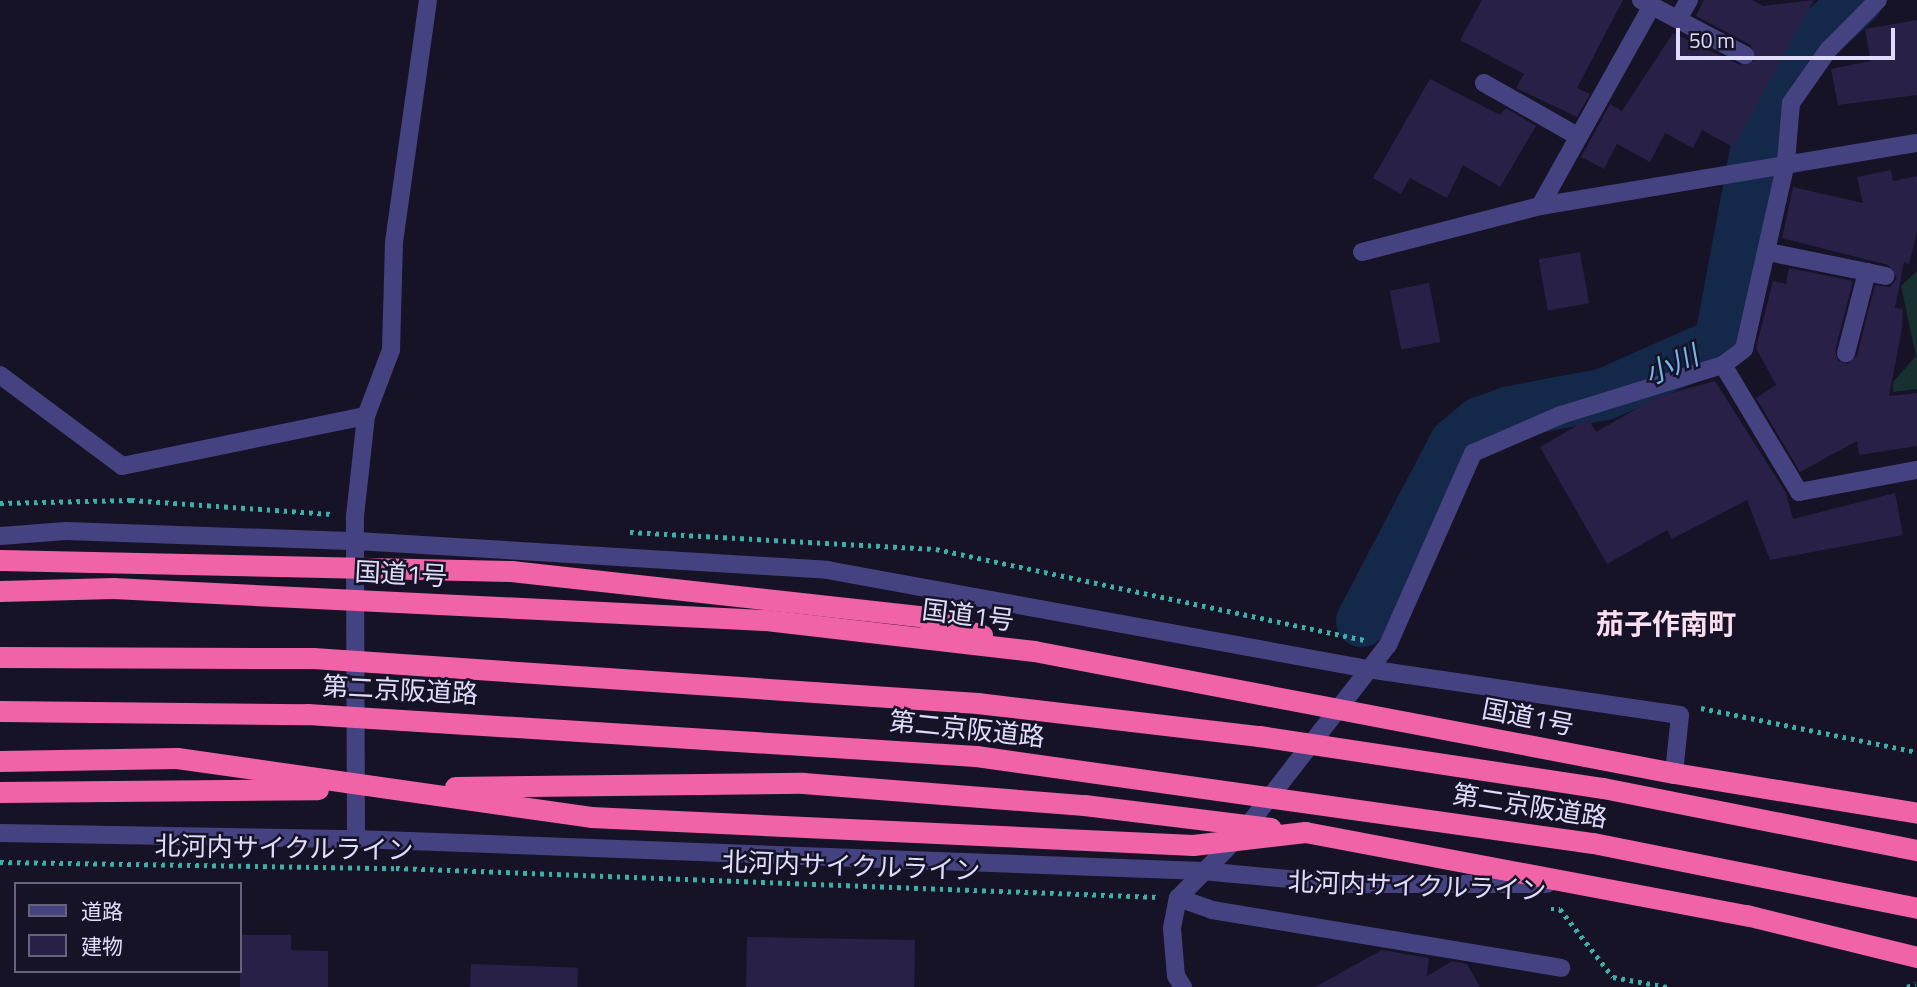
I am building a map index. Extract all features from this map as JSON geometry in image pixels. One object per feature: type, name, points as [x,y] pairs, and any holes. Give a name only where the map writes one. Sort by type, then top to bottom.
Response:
[{"type":"highway","points":[[0,560],[511,571],[919,616],[1034,651]]},
{"type":"highway","name":"国道1号","points":[[0,592],[113,587],[766,620],[1034,651],[1674,773],[1917,813]]},
{"type":"highway","name":"第二京阪道路","points":[[0,657],[313,658],[977,703],[1259,736],[1603,788],[1917,850]]},
{"type":"highway","name":"第二京阪道路","points":[[0,711],[307,714],[976,756],[1593,843],[1917,908]]},
{"type":"highway","points":[[0,761],[177,758],[591,817],[1194,845],[1305,832]]},
{"type":"highway","points":[[0,792],[803,783],[1084,805],[1305,832],[1745,915],[1917,957]]},
{"type":"street","points":[[356,839],[357,541],[366,416],[391,350],[394,242],[428,0]]},
{"type":"street","points":[[1678,19],[1689,0]]},
{"type":"street","points":[[1183,987],[1176,976],[1172,929],[1178,898],[1242,833],[1388,645],[1474,453],[1561,415],[1723,365],[1744,349],[1768,252],[1791,103],[1829,49],[1878,0]]},
{"type":"street","points":[[1540,206],[1579,137],[1646,3],[1745,55]]},
{"type":"street","points":[[1484,83],[1579,137]]},
{"type":"street","points":[[1362,252],[1540,206],[1780,163],[1917,143]]},
{"type":"street","points":[[1768,252],[1886,276]]},
{"type":"street","points":[[1846,354],[1867,272]]},
{"type":"street","points":[[1723,365],[1799,492],[1917,470]]},
{"type":"street","points":[[0,375],[122,466],[366,416]]},
{"type":"street","points":[[0,536],[66,531],[357,541],[827,570],[1368,668],[1680,715],[1674,773]]},
{"type":"street","points":[[0,833],[356,839],[1202,871],[1343,884],[1571,884]]},
{"type":"street","points":[[1178,898],[1212,910],[1561,968]]},
{"type":"path","name":"北河内サイクルライン","points":[[0,862],[368,867],[1178,898]]},
{"type":"path","name":"北河内サイクルライン","points":[[1546,909],[1560,909],[1613,976],[1667,987]]},
{"type":"path","points":[[1907,987],[1917,984]]},
{"type":"green space","points":[[1917,271],[1917,389],[1893,392],[1893,382],[1916,356],[1901,286]]},
{"type":"building","points":[[1482,0],[1623,0],[1577,88],[1590,94],[1577,117],[1516,88],[1524,74],[1460,40]]},
{"type":"building","points":[[1704,0],[1752,0],[1763,6],[1814,0],[1733,147],[1702,130],[1693,148],[1665,133],[1650,162],[1617,144],[1604,169],[1581,157],[1610,104],[1622,111],[1673,33],[1740,65],[1755,61],[1751,45],[1696,16]]},
{"type":"building","points":[[1917,20],[1917,95],[1838,105],[1831,69],[1871,61],[1865,29]]},
{"type":"building","points":[[1430,79],[1500,115],[1506,108],[1536,126],[1500,187],[1463,165],[1447,198],[1410,178],[1401,194],[1373,178]]},
{"type":"building","points":[[1891,170],[1893,181],[1917,176],[1917,233],[1909,264],[1904,262],[1895,308],[1903,309],[1902,329],[1889,396],[1917,393],[1917,446],[1859,455],[1857,441],[1800,472],[1756,398],[1776,385],[1756,348],[1773,281],[1786,284],[1789,268],[1853,281],[1835,351],[1838,361],[1848,364],[1857,356],[1875,285],[1890,287],[1897,278],[1888,265],[1782,238],[1793,187],[1863,203],[1857,177]]},
{"type":"building","points":[[1580,252],[1589,303],[1548,311],[1539,259]]},
{"type":"building","points":[[1429,283],[1440,342],[1401,350],[1390,291]]},
{"type":"building","points":[[1715,381],[1786,493],[1793,519],[1895,493],[1903,535],[1770,560],[1747,500],[1672,539],[1667,530],[1607,564],[1540,447],[1588,419],[1596,432],[1657,397]]},
{"type":"building","points":[[242,935],[291,935],[291,950],[328,951],[328,987],[240,987]]},
{"type":"building","points":[[747,937],[915,940],[914,987],[746,987]]},
{"type":"building","points":[[1382,950],[1429,958],[1427,976],[1452,961],[1467,964],[1480,987],[1315,987]]},
{"type":"building","points":[[471,964],[578,968],[577,987],[470,987]]},
{"type":"waterway","name":"小川","points":[[1362,621],[1455,444],[1480,423],[1511,412],[1605,394],[1720,343],[1758,139],[1777,92],[1815,39],[1857,0]]},
{"type":"district","name":"茄子作南町","points":[[1666,624]]}]
